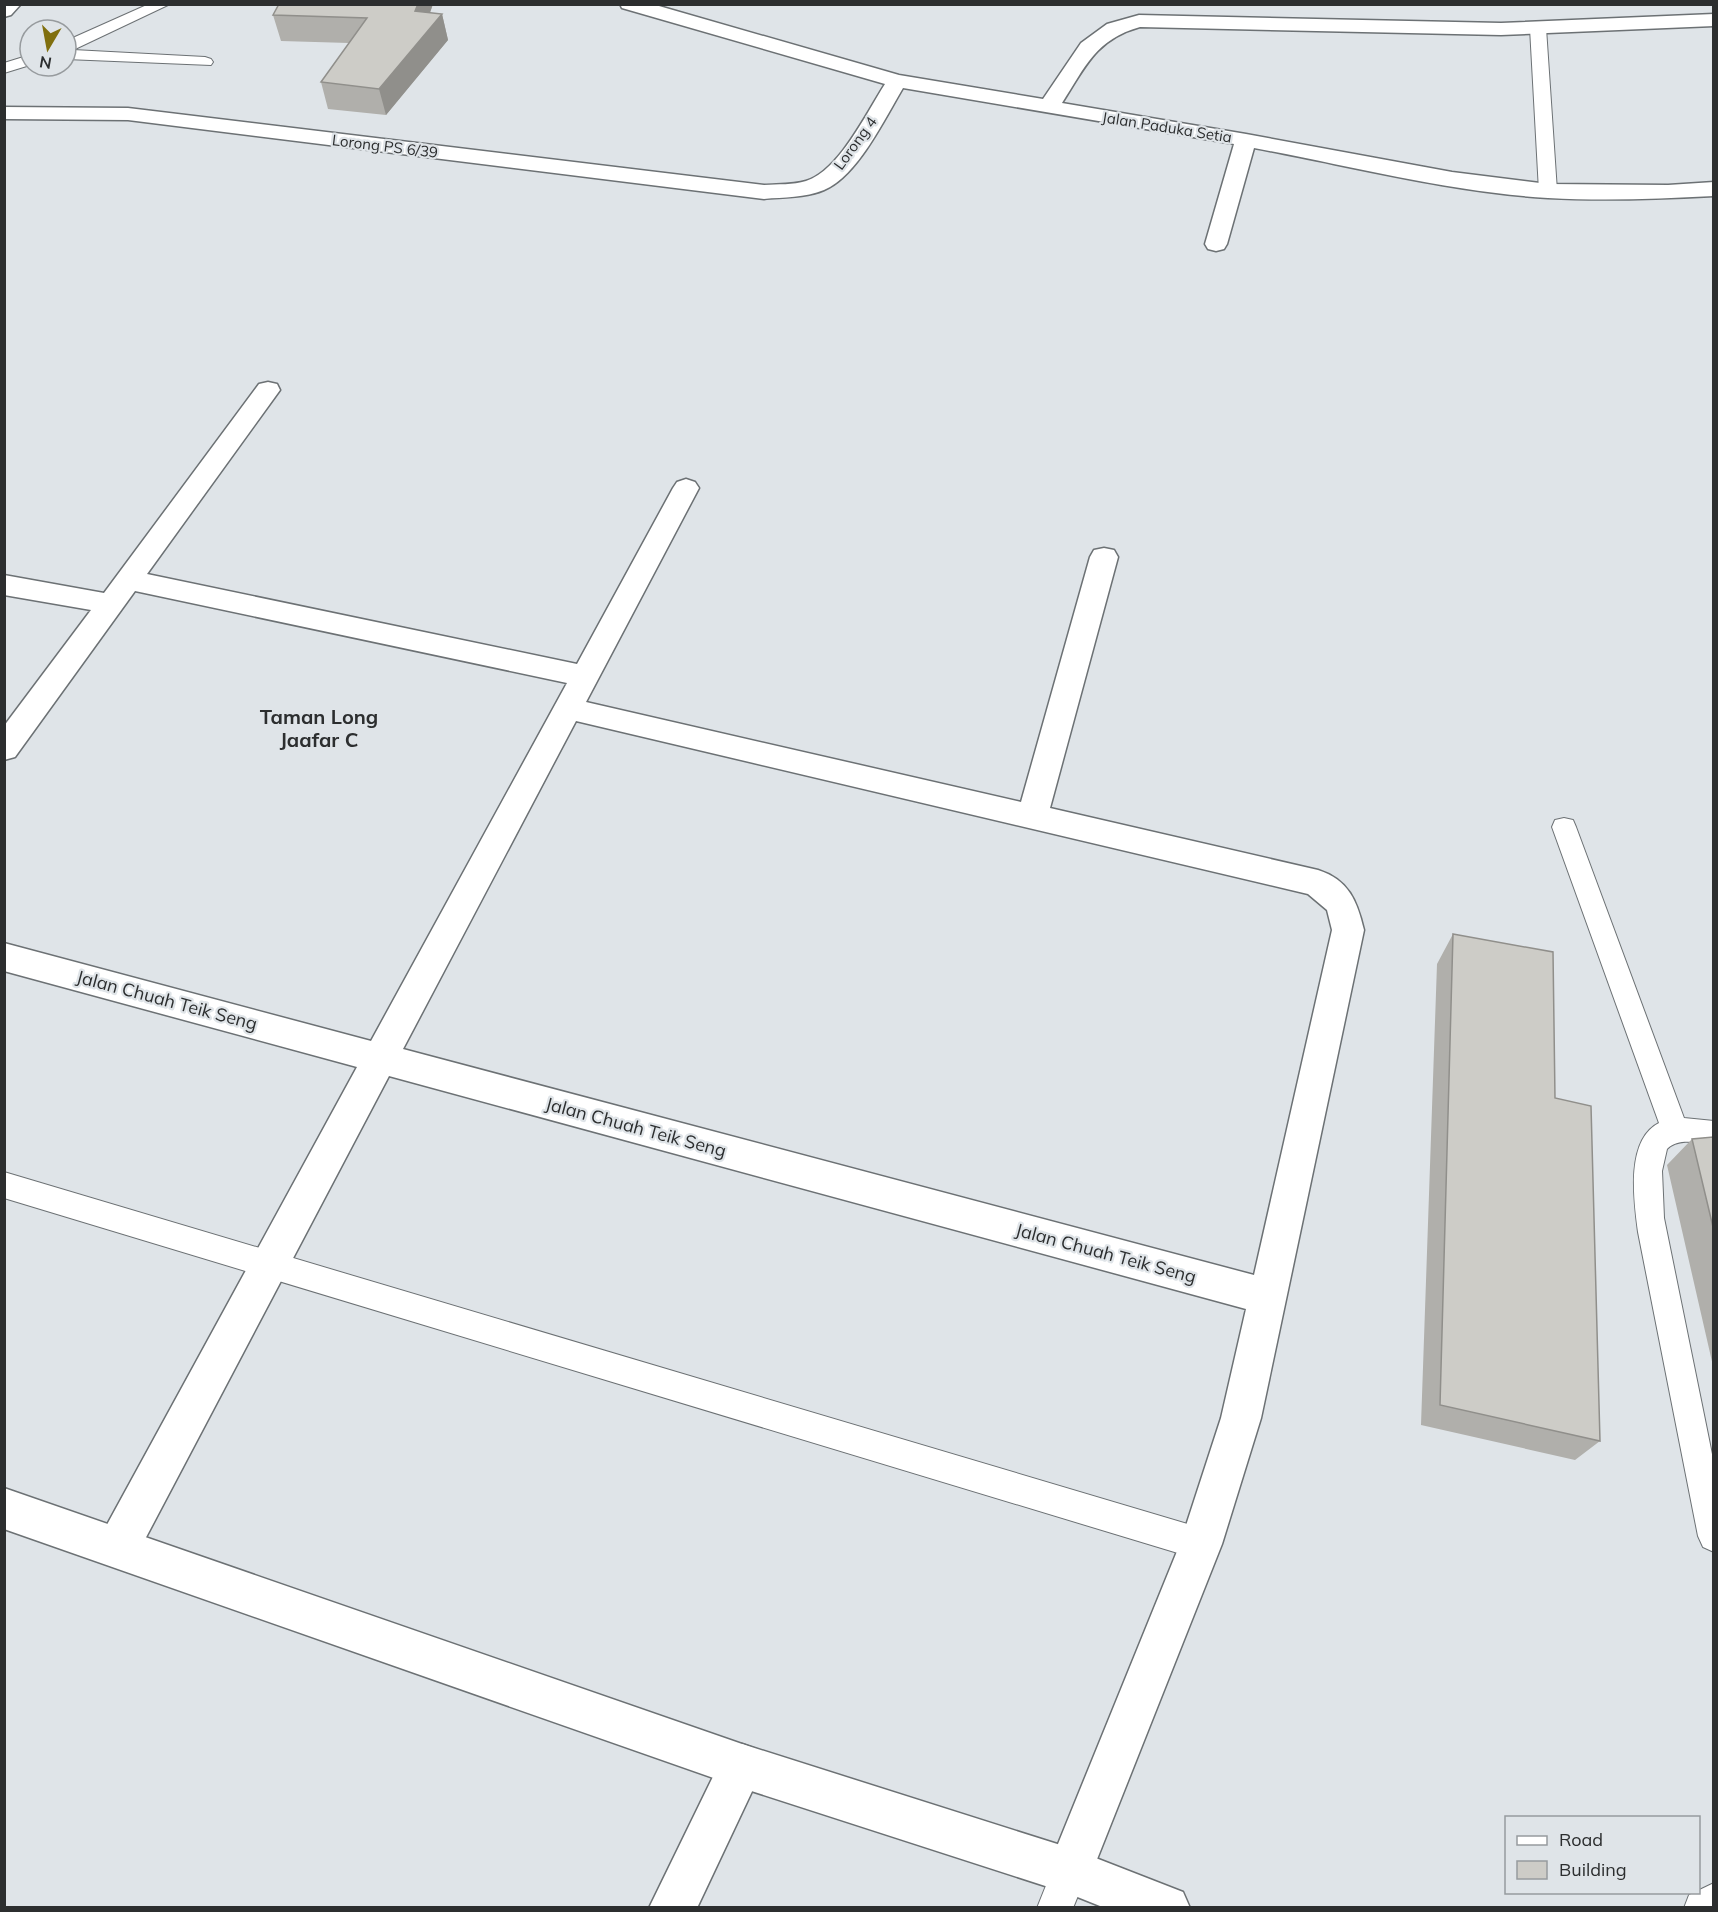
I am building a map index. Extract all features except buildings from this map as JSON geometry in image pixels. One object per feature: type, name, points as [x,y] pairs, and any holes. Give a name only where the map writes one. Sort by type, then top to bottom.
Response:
[{"type":"street","points":[[4,10],[12,4]]},
{"type":"street","name":"Jalan Paduka Setia","points":[[629,4],[897,81],[1246,140],[1452,178],[1548,191],[1668,192],[1713,189]]},
{"type":"street","points":[[1049,107],[1088,47],[1114,28],[1139,21],[1499,20],[1538,28],[1713,20]]},
{"type":"street","name":"Lorong 4","points":[[764,192],[807,188],[823,182],[841,166],[897,81]]},
{"type":"street","name":"Lorong PS 6/39","points":[[4,113],[128,114],[764,192]]},
{"type":"street","points":[[1216,244],[1246,140]]},
{"type":"street","points":[[6,745],[268,390]]},
{"type":"street","points":[[118,1547],[686,488]]},
{"type":"street","points":[[1032,816],[1104,557]]},
{"type":"street","points":[[129,580],[585,676]]},
{"type":"street","points":[[4,585],[111,604]]},
{"type":"street","points":[[567,708],[1318,883],[1342,904],[1348,930],[1241,1418],[1201,1544],[1063,1889]]},
{"type":"street","name":"Jalan Chuah Teik Seng","points":[[4,957],[1268,1297]]},
{"type":"street","points":[[4,1508],[742,1766],[1063,1889],[1167,1908]]},
{"type":"street","points":[[672,1908],[742,1766]]},
{"type":"lane","points":[[78,42],[162,4]]},
{"type":"lane","points":[[1538,28],[1548,191]]},
{"type":"lane","points":[[78,55],[205,62]]},
{"type":"lane","points":[[1564,826],[1675,1130]]},
{"type":"lane","points":[[1713,1132],[1675,1130],[1658,1138],[1652,1152],[1649,1171],[1649,1206],[1697,1463],[1713,1536]]},
{"type":"lane","points":[[4,1185],[1201,1544]]},
{"type":"lane","points":[[1702,1908],[1713,1901]]},
{"type":"district","name":"Taman Long Jaafar C","points":[[319,728]]}]
